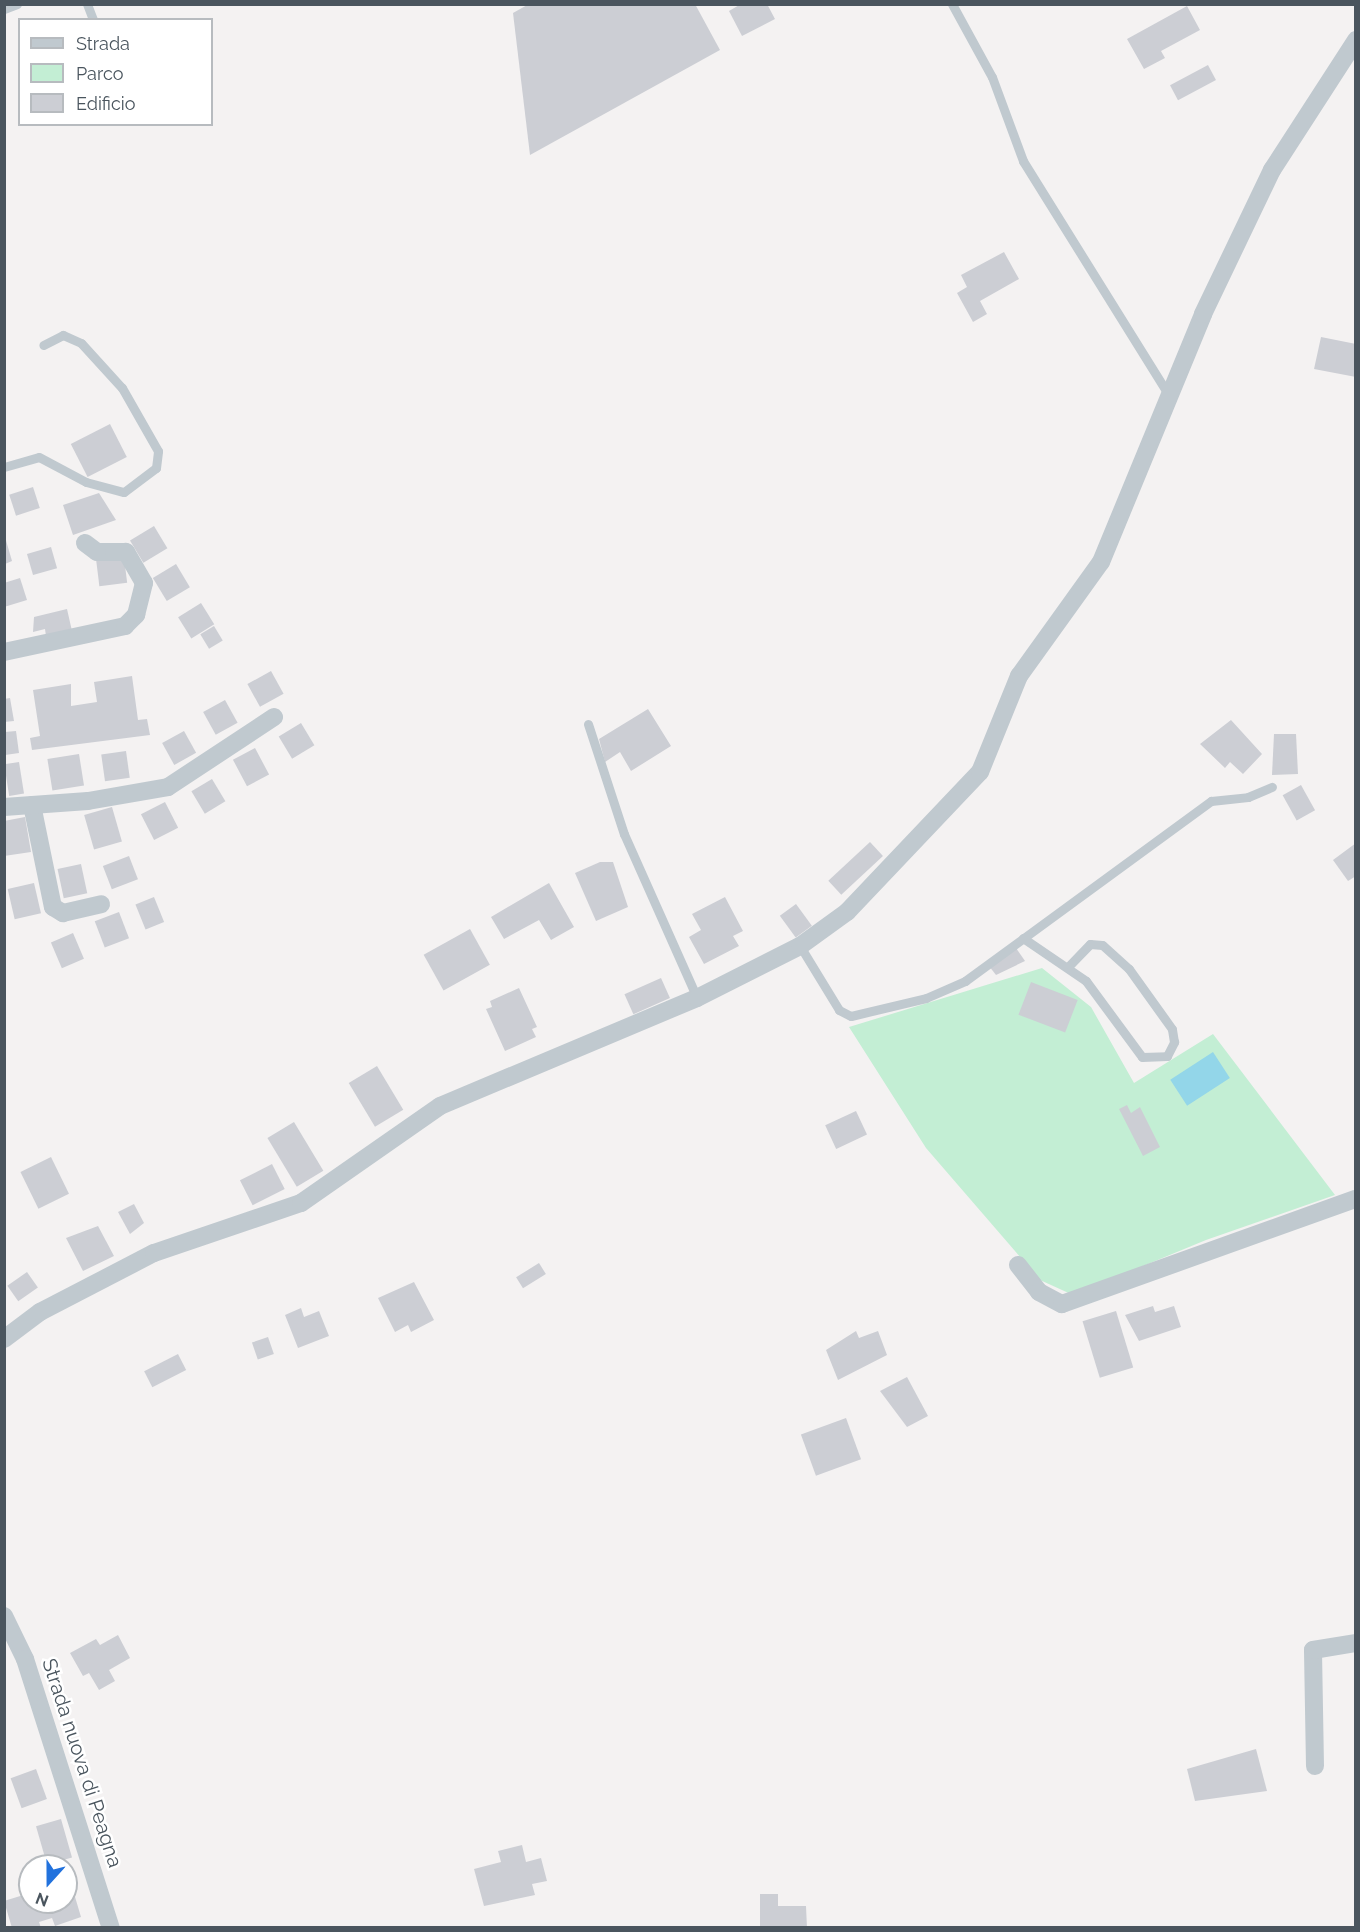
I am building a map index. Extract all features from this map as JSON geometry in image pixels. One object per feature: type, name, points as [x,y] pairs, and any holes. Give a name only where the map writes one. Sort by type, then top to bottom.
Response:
[{"type":"street","points":[[4,1339],[40,1312],[154,1253],[301,1203],[440,1106],[697,998],[800,946],[847,912],[980,772],[1019,676],[1101,562],[1169,396],[1272,170],[1356,40]]},
{"type":"street","points":[[4,652],[125,626],[136,615],[144,583],[126,552],[97,552],[85,543]]},
{"type":"street","points":[[4,807],[168,787],[274,717]]},
{"type":"street","points":[[32,805],[53,907],[63,914],[101,903]]},
{"type":"street","points":[[1018,1265],[1039,1292],[1062,1304],[1356,1199]]},
{"type":"street","name":"Strada nuova di Peagna","points":[[4,1616],[25,1659],[111,1928]]},
{"type":"street","points":[[1315,1766],[1313,1650],[1356,1643]]},
{"type":"lane","points":[[4,9],[17,4]]},
{"type":"lane","points":[[952,4],[992,77],[1023,161],[1169,396]]},
{"type":"lane","points":[[4,467],[39,457],[86,482],[124,492],[156,468],[158,451],[122,388],[81,343],[63,335],[43,345]]},
{"type":"lane","points":[[588,724],[624,834],[697,998]]},
{"type":"lane","points":[[800,946],[839,1010],[851,1016],[926,998],[965,981],[1211,801],[1248,797],[1272,787]]},
{"type":"lane","points":[[1023,938],[1070,965],[1142,1057],[1167,1056],[1174,1042],[1172,1029],[1129,969],[1102,945],[1090,944],[1070,965]]},
{"type":"green space","points":[[1042,968],[1091,1007],[1134,1083],[1213,1034],[1335,1195],[1206,1240],[1073,1295],[1040,1280],[926,1148],[849,1027]]},
{"type":"water","points":[[1213,1052],[1230,1078],[1187,1106],[1170,1080]]},
{"type":"building","points":[[529,4],[695,4],[720,50],[530,155],[513,13]]},
{"type":"building","points":[[741,4],[767,4],[775,19],[742,36],[729,11]]},
{"type":"building","points":[[1187,6],[1200,30],[1161,51],[1165,58],[1144,69],[1127,39]]},
{"type":"building","points":[[1208,65],[1216,80],[1178,100],[1170,85]]},
{"type":"building","points":[[1004,252],[1019,279],[980,301],[987,314],[973,322],[957,293],[967,287],[961,275]]},
{"type":"building","points":[[1321,337],[1356,344],[1356,377],[1314,369]]},
{"type":"building","points":[[110,424],[127,457],[88,477],[71,444]]},
{"type":"building","points":[[33,487],[40,508],[16,516],[9,495]]},
{"type":"building","points":[[99,493],[116,520],[73,535],[63,505]]},
{"type":"building","points":[[154,526],[167,548],[143,563],[130,540]]},
{"type":"building","points":[[5,537],[12,561],[5,564]]},
{"type":"building","points":[[51,547],[57,568],[33,575],[27,554]]},
{"type":"building","points":[[124,557],[127,583],[99,586],[96,560]]},
{"type":"building","points":[[176,564],[190,587],[167,601],[153,578]]},
{"type":"building","points":[[20,578],[27,600],[4,607],[4,583]]},
{"type":"building","points":[[201,603],[214,624],[191,639],[178,617]]},
{"type":"building","points":[[67,609],[72,631],[46,636],[45,629],[33,632],[34,617]]},
{"type":"building","points":[[214,626],[223,641],[209,649],[200,634]]},
{"type":"building","points":[[271,671],[284,694],[260,707],[247,684]]},
{"type":"building","points":[[132,676],[138,720],[147,719],[150,735],[32,750],[30,738],[40,736],[33,690],[71,684],[71,706],[97,702],[94,682]]},
{"type":"building","points":[[10,698],[14,721],[4,722],[4,699]]},
{"type":"building","points":[[225,700],[238,723],[216,735],[203,712]]},
{"type":"building","points":[[648,709],[671,746],[631,771],[620,752],[605,762],[599,739]]},
{"type":"building","points":[[1231,720],[1262,754],[1243,774],[1230,762],[1225,768],[1200,744]]},
{"type":"building","points":[[301,723],[314,745],[292,759],[279,736]]},
{"type":"building","points":[[16,731],[19,753],[5,755],[5,732]]},
{"type":"building","points":[[184,731],[196,753],[174,765],[162,743]]},
{"type":"building","points":[[1274,734],[1296,734],[1298,774],[1272,775]]},
{"type":"building","points":[[255,748],[269,774],[247,786],[233,760]]},
{"type":"building","points":[[126,751],[130,778],[105,781],[101,754]]},
{"type":"building","points":[[79,754],[84,786],[52,791],[47,759]]},
{"type":"building","points":[[19,762],[24,794],[9,796],[4,764]]},
{"type":"building","points":[[212,779],[225,801],[205,814],[191,791]]},
{"type":"building","points":[[1301,785],[1315,810],[1297,821],[1283,795]]},
{"type":"building","points":[[165,802],[178,828],[154,840],[141,814]]},
{"type":"building","points":[[112,807],[122,842],[94,850],[84,815]]},
{"type":"building","points":[[25,817],[31,852],[4,856],[4,821]]},
{"type":"building","points":[[870,842],[883,856],[841,895],[828,881]]},
{"type":"building","points":[[1356,843],[1356,876],[1348,881],[1333,860]]},
{"type":"building","points":[[129,856],[138,879],[112,889],[103,866]]},
{"type":"building","points":[[600,862],[613,862],[628,907],[596,921],[575,873]]},
{"type":"building","points":[[81,864],[87,893],[64,898],[58,869]]},
{"type":"building","points":[[34,883],[41,913],[15,919],[8,889]]},
{"type":"building","points":[[549,883],[574,927],[551,940],[539,920],[504,939],[491,917]]},
{"type":"building","points":[[154,897],[164,922],[146,930],[135,904]]},
{"type":"building","points":[[725,897],[743,931],[733,936],[739,946],[704,964],[689,937],[701,930],[692,914]]},
{"type":"building","points":[[796,904],[812,926],[796,938],[780,916]]},
{"type":"building","points":[[119,912],[129,938],[105,947],[95,921]]},
{"type":"building","points":[[470,929],[490,965],[444,991],[424,955]]},
{"type":"building","points":[[73,933],[84,959],[62,968],[51,942]]},
{"type":"building","points":[[1016,948],[1025,961],[996,975],[989,966]]},
{"type":"building","points":[[661,978],[670,998],[633,1014],[624,994]]},
{"type":"building","points":[[1031,982],[1078,1000],[1065,1033],[1018,1015]]},
{"type":"building","points":[[519,988],[537,1027],[532,1029],[536,1037],[505,1051],[486,1009],[492,1007],[490,1001]]},
{"type":"building","points":[[377,1066],[403,1110],[375,1127],[349,1083]]},
{"type":"building","points":[[1127,1105],[1131,1113],[1140,1107],[1160,1147],[1143,1156],[1119,1109]]},
{"type":"building","points":[[856,1111],[867,1135],[836,1149],[825,1125]]},
{"type":"building","points":[[294,1122],[323,1171],[297,1187],[267,1138]]},
{"type":"building","points":[[51,1157],[69,1194],[38,1209],[20,1172]]},
{"type":"building","points":[[272,1164],[285,1189],[253,1205],[240,1180]]},
{"type":"building","points":[[134,1204],[144,1223],[130,1234],[118,1212]]},
{"type":"building","points":[[98,1226],[114,1256],[83,1271],[66,1238]]},
{"type":"building","points":[[539,1263],[546,1274],[523,1288],[516,1277]]},
{"type":"building","points":[[27,1272],[38,1288],[18,1301],[7,1286]]},
{"type":"building","points":[[414,1282],[434,1320],[411,1332],[408,1325],[395,1332],[378,1298]]},
{"type":"building","points":[[1153,1306],[1155,1312],[1174,1306],[1181,1327],[1139,1341],[1125,1315]]},
{"type":"building","points":[[301,1308],[304,1317],[319,1311],[329,1336],[298,1348],[285,1315]]},
{"type":"building","points":[[1116,1311],[1133,1367],[1100,1378],[1083,1321]]},
{"type":"building","points":[[856,1331],[859,1338],[878,1331],[887,1355],[838,1380],[826,1350]]},
{"type":"building","points":[[268,1337],[274,1354],[258,1360],[252,1343]]},
{"type":"building","points":[[178,1354],[186,1370],[152,1387],[144,1371]]},
{"type":"building","points":[[907,1377],[928,1416],[907,1427],[880,1391]]},
{"type":"building","points":[[846,1418],[861,1459],[816,1476],[801,1434]]},
{"type":"building","points":[[118,1635],[130,1658],[109,1670],[115,1681],[99,1690],[89,1673],[83,1676],[70,1653],[96,1639],[100,1645]]},
{"type":"building","points":[[1256,1749],[1267,1791],[1195,1801],[1187,1769]]},
{"type":"building","points":[[36,1769],[47,1799],[22,1808],[11,1778]]},
{"type":"building","points":[[61,1819],[71,1854],[44,1854],[36,1826]]},
{"type":"building","points":[[522,1845],[526,1862],[541,1858],[547,1881],[532,1884],[535,1895],[484,1906],[474,1869],[501,1862],[498,1851]]},
{"type":"building","points":[[760,1894],[778,1894],[778,1906],[806,1906],[807,1928],[760,1928]]},
{"type":"building","points":[[18,1897],[18,1914],[78,1914],[78,1907],[81,1917],[55,1926],[52,1918],[39,1922],[41,1928],[12,1928],[4,1901]]}]
